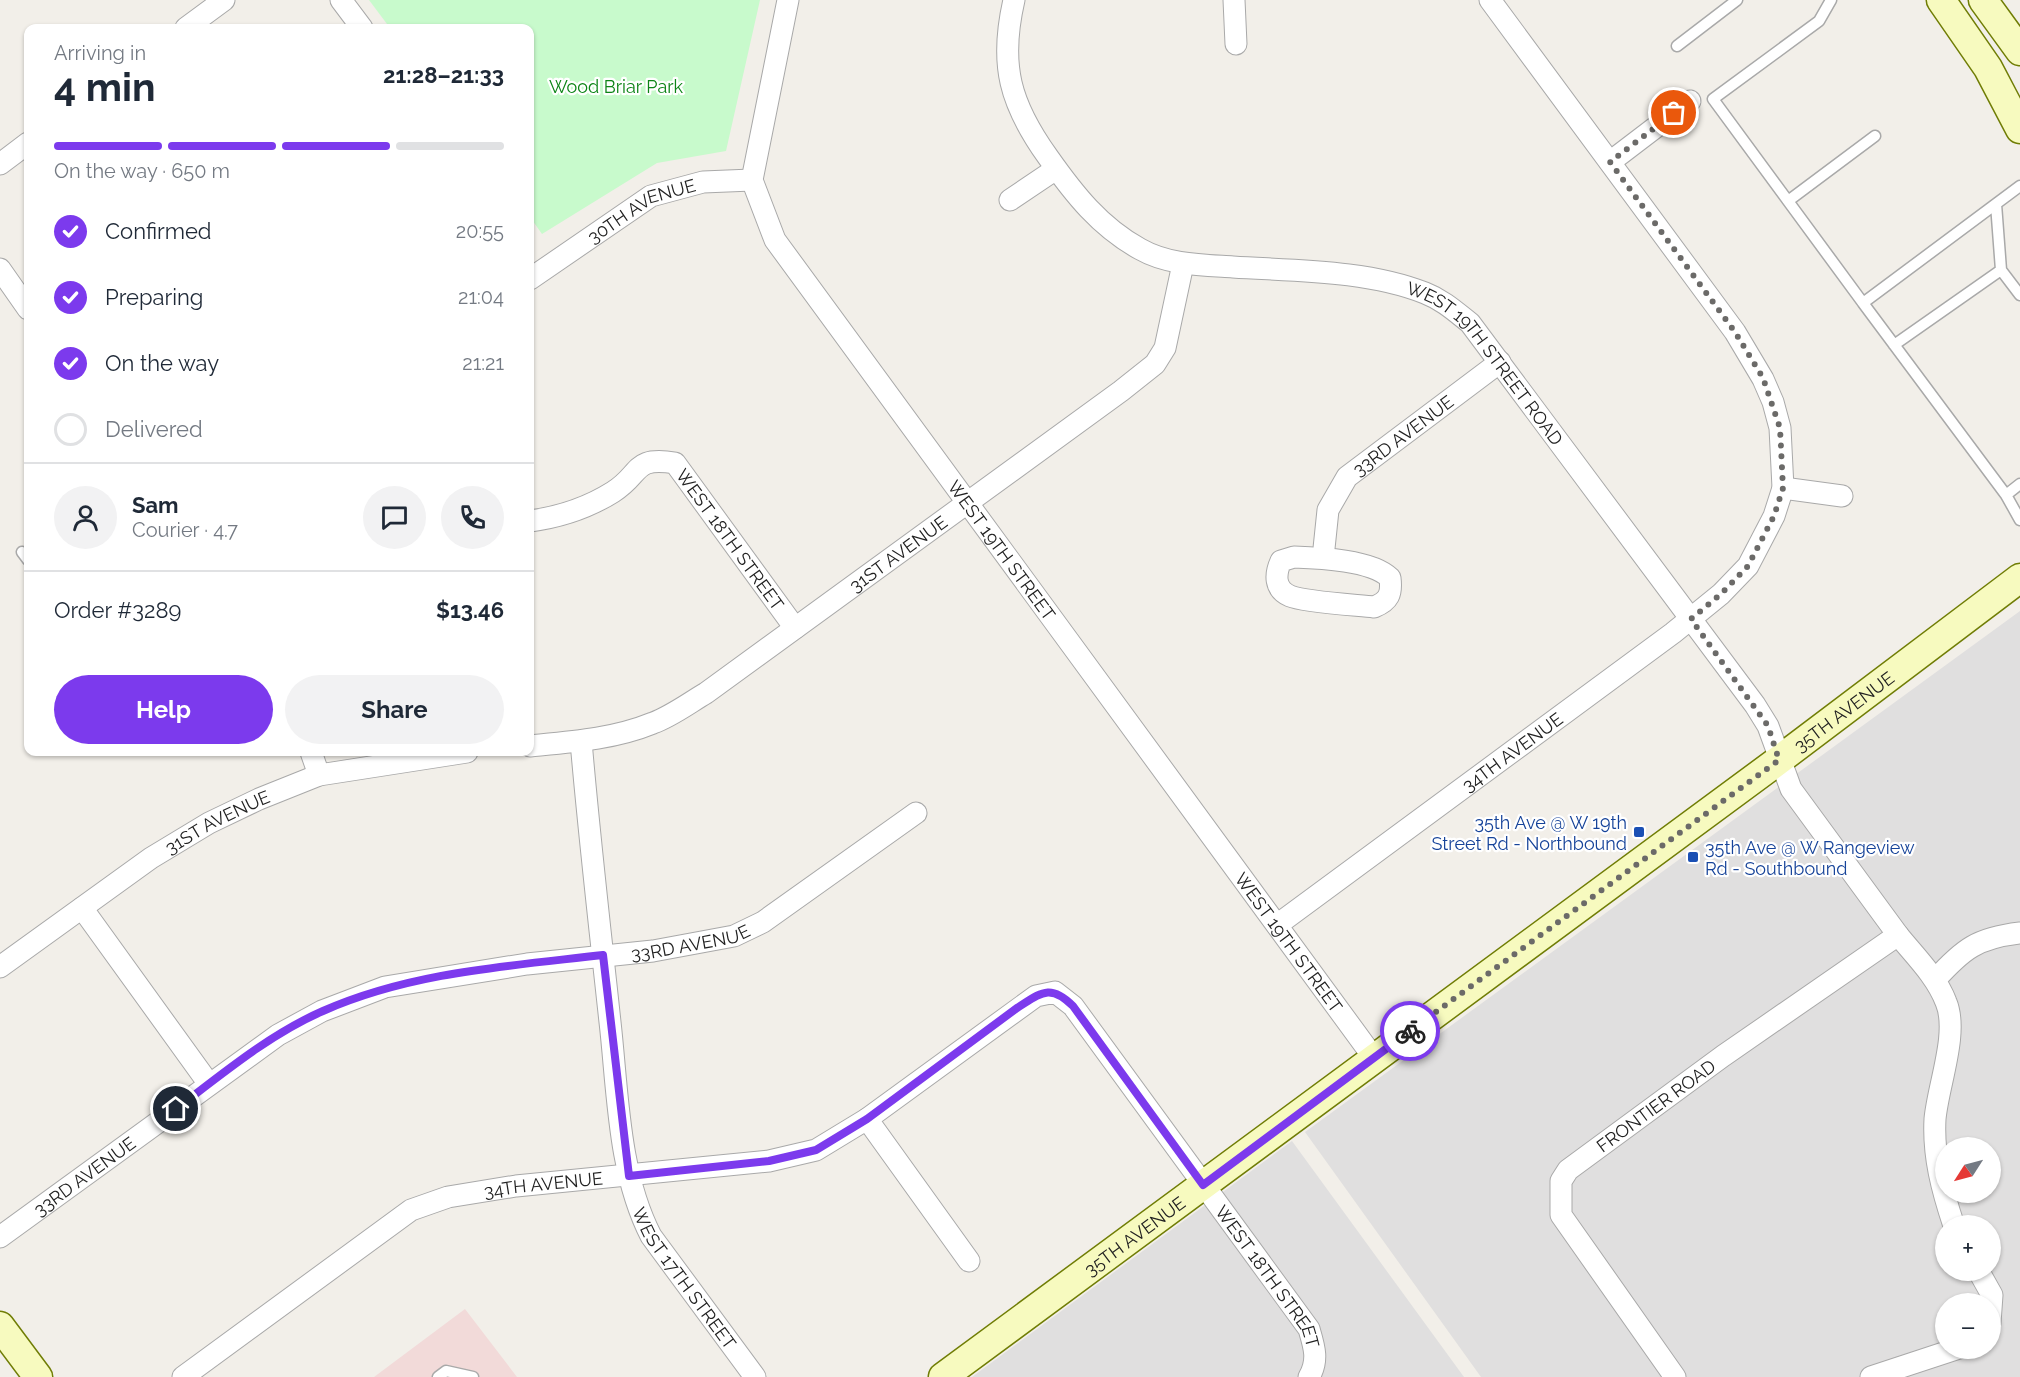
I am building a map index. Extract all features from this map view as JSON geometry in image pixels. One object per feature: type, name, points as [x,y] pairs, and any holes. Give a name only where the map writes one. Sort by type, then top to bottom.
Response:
[{"type":"main road","points":[[1941,0],[1988,68],[2020,129]]},
{"type":"main road","points":[[1983,0],[2020,51]]},
{"type":"main road","name":"35TH AVENUE","points":[[943,1377],[1779,760],[2020,578]]},
{"type":"main road","points":[[0,1326],[38,1377]]},
{"type":"street","points":[[191,24],[224,0]]},
{"type":"street","points":[[340,0],[359,24]]},
{"type":"street","points":[[752,180],[788,0]]},
{"type":"street","name":"WEST 19TH STREET ROAD","points":[[1014,0],[1006,32],[1006,66],[1011,86],[1029,131],[1090,213],[1109,229],[1142,250],[1183,264],[1358,277],[1407,287],[1448,305],[1470,323],[1768,726],[1791,789],[1898,935]]},
{"type":"street","points":[[1234,0],[1236,44]]},
{"type":"street","points":[[1490,0],[1735,332],[1763,378],[1780,428],[1783,488],[1842,496]]},
{"type":"street","points":[[1610,162],[1690,101]]},
{"type":"street","points":[[0,164],[24,146]]},
{"type":"street","points":[[1010,200],[1056,169]]},
{"type":"street","name":"30TH AVENUE","points":[[534,267],[651,196],[703,182],[752,180]]},
{"type":"street","name":"WEST 19TH STREET","points":[[752,180],[775,240],[1374,1058]]},
{"type":"street","name":"31ST AVENUE","points":[[534,746],[581,741],[655,723],[706,693],[1155,364],[1165,348],[1175,311],[1183,264]]},
{"type":"street","points":[[0,269],[24,303]]},
{"type":"street","name":"33RD AVENUE","points":[[1323,558],[1328,510],[1347,477],[1500,362]]},
{"type":"street","name":"WEST 18TH STREET","points":[[534,520],[570,514],[625,484],[639,466],[660,460],[675,463],[795,628]]},
{"type":"street","name":"34TH AVENUE","points":[[1277,925],[1691,619],[1721,594],[1748,566],[1774,516],[1783,488]]},
{"type":"street","points":[[1294,556],[1323,558],[1382,570],[1390,578],[1392,592],[1385,602],[1374,607],[1290,596],[1278,585],[1275,573],[1281,561],[1294,556]]},
{"type":"street","name":"WEST 17TH STREET","points":[[581,741],[629,1176],[639,1213],[651,1236],[755,1377]]},
{"type":"street","points":[[312,756],[318,775]]},
{"type":"street","name":"31ST AVENUE","points":[[0,967],[151,858],[209,823],[318,775],[441,756]]},
{"type":"street","name":"33RD AVENUE","points":[[0,1237],[278,1035],[322,1011],[385,987],[527,963],[653,951],[734,936],[763,922],[916,813]]},
{"type":"street","points":[[82,908],[209,1084]]},
{"type":"street","points":[[1935,980],[1970,946],[1988,937],[2020,933]]},
{"type":"street","points":[[1898,935],[1935,980],[1947,1003],[1951,1022],[1935,1117],[1934,1150],[1950,1215]]},
{"type":"street","name":"FRONTIER ROAD","points":[[1675,1377],[1561,1215],[1561,1181],[1568,1170],[1704,1070],[1898,935]]},
{"type":"street","name":"34TH AVENUE","points":[[183,1377],[411,1210],[448,1197],[516,1186],[629,1176],[793,1156],[816,1150],[836,1140],[867,1119],[1017,1008],[1036,996],[1055,992]]},
{"type":"street","name":"WEST 18TH STREET","points":[[1055,992],[1073,1006],[1309,1329],[1315,1349],[1312,1372]]},
{"type":"street","points":[[867,1119],[969,1261]]},
{"type":"street","points":[[1871,1377],[1935,1356]]},
{"type":"lane","points":[[1677,45],[1737,0]]},
{"type":"lane","points":[[1831,0],[1819,21],[1713,99],[2006,495],[2019,517]]},
{"type":"lane","points":[[1788,201],[1875,136]]},
{"type":"lane","points":[[1863,303],[2020,186]]},
{"type":"lane","points":[[1996,204],[2001,270],[2020,295]]},
{"type":"lane","points":[[1894,345],[2001,270]]},
{"type":"lane","points":[[2006,495],[2020,484]]},
{"type":"lane","points":[[438,1377],[446,1371],[473,1377]]},
{"type":"shaded area","points":[[2020,611],[2020,1377],[1481,1377],[1305,1132]]},
{"type":"shaded area","points":[[1292,1141],[1464,1377],[972,1377]]},
{"type":"shaded area","points":[[465,1309],[517,1377],[374,1377]]},
{"type":"green space","name":"Wood Briar Park","points":[[369,0],[760,0],[726,151],[657,163],[542,234],[534,223],[534,24],[387,24]]},
{"type":"way so far","points":[[1410,1031],[1779,760],[1768,726],[1755,705],[1691,619],[1721,594],[1748,566],[1774,516],[1783,488],[1780,428],[1773,402],[1763,378],[1735,332],[1610,162],[1674,113]]},
{"type":"place","name":"35th Ave @ W 19th Street Rd - Northbound","points":[[1639,832]]},
{"type":"place","name":"35th Ave @ W Rangeview Rd - Southbound","points":[[1693,857]]},
{"type":"route","points":[[176,1109],[278,1035],[322,1011],[385,987],[527,963],[603,955],[629,1176],[769,1161],[816,1150],[852,1130],[949,1061],[1017,1008],[1036,996],[1046,992],[1055,992],[1073,1006],[1203,1185],[1410,1031]]}]
